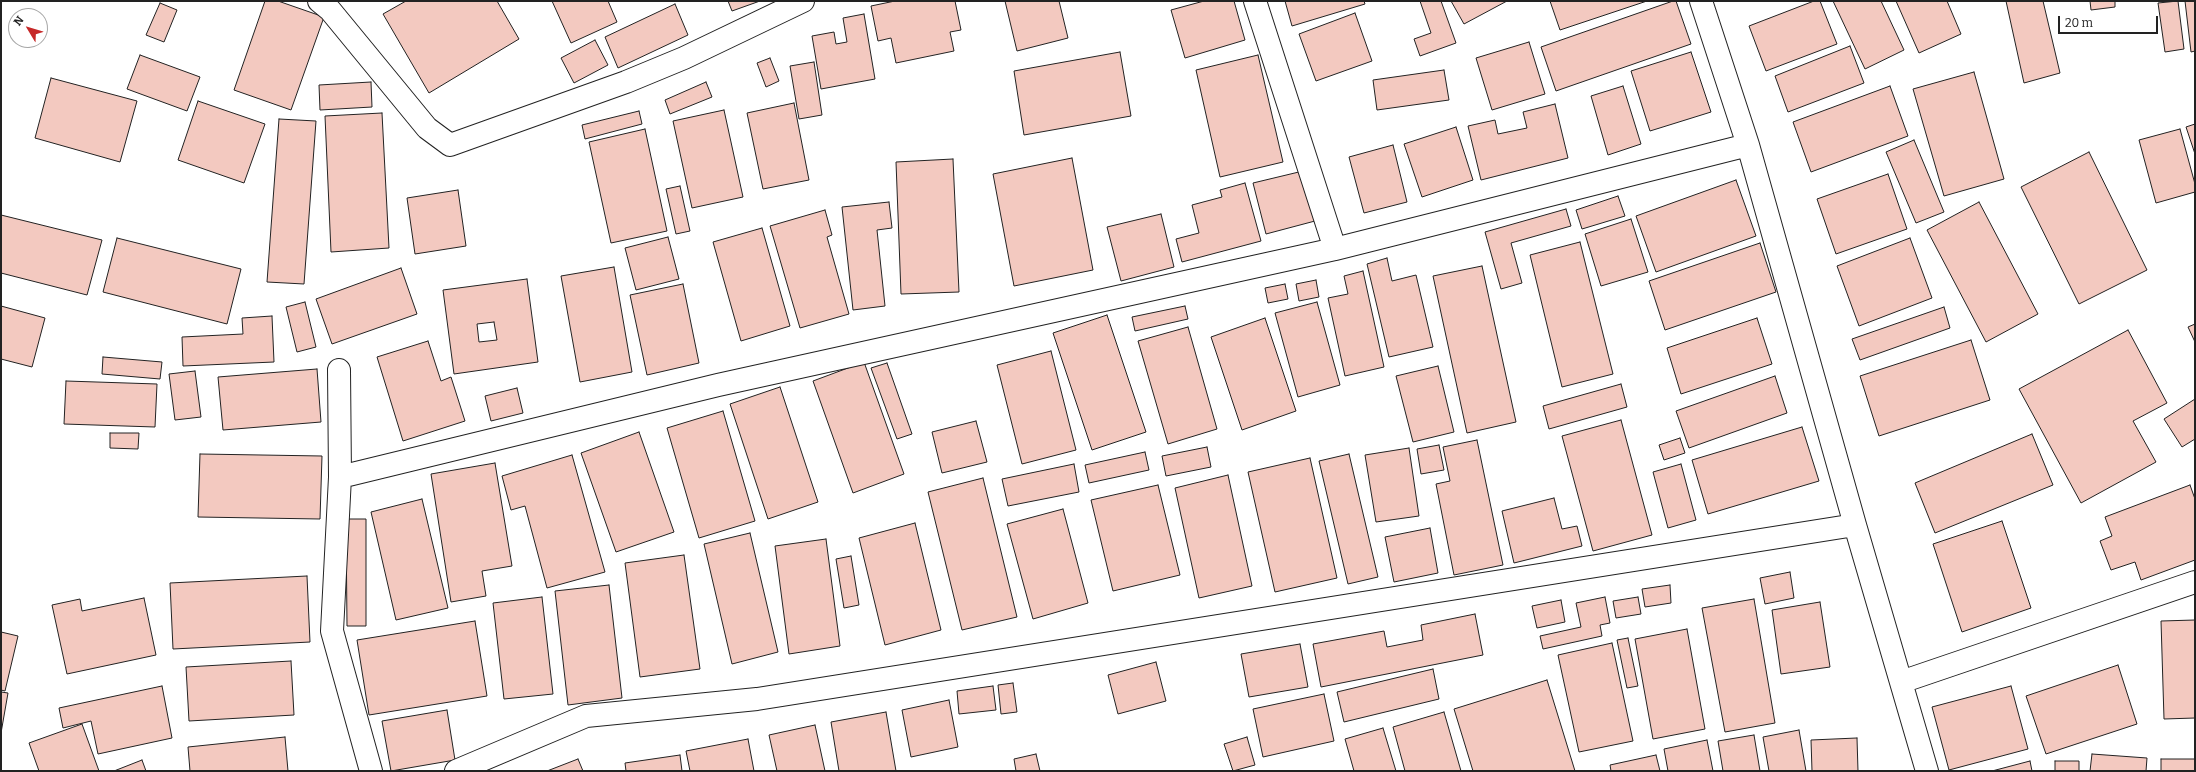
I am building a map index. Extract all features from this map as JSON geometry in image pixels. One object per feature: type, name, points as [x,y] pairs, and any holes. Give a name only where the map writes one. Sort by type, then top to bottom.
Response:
[{"type":"street","points":[[319,1],[330,10],[426,128],[450,145],[633,79],[684,58],[803,1]]},
{"type":"street","points":[[1256,1],[1335,249]]},
{"type":"street","points":[[1705,2],[1748,145],[1855,525],[1927,771]]},
{"type":"street","points":[[340,477],[718,385],[1335,249],[1748,145]]},
{"type":"street","points":[[339,370],[340,477],[332,631],[371,771]]},
{"type":"street","points":[[456,771],[586,716],[757,699],[1855,525]]},
{"type":"street","points":[[1901,682],[2195,582]]},
{"type":"building","points":[[265,1],[278,1],[324,17],[291,110],[234,90]]},
{"type":"building","points":[[406,1],[497,1],[519,39],[429,93],[383,14]]},
{"type":"building","points":[[552,1],[608,1],[617,22],[571,43]]},
{"type":"building","points":[[728,1],[760,1],[732,11]]},
{"type":"building","points":[[895,1],[955,1],[961,30],[950,32],[954,51],[896,63],[891,38],[878,41],[871,6]]},
{"type":"building","points":[[1005,1],[1059,1],[1068,38],[1017,51]]},
{"type":"building","points":[[1204,1],[1234,1],[1245,40],[1185,58],[1171,10]]},
{"type":"building","points":[[1285,1],[1364,1],[1365,4],[1292,26]]},
{"type":"building","points":[[1420,1],[1441,1],[1456,43],[1420,56],[1414,39],[1431,33]]},
{"type":"building","points":[[1451,1],[1507,1],[1464,24]]},
{"type":"building","points":[[1550,1],[1647,1],[1560,30]]},
{"type":"building","points":[[1676,1],[1691,44],[1556,91],[1541,47]]},
{"type":"building","points":[[1814,1],[1820,1],[1837,44],[1766,71],[1749,26]]},
{"type":"building","points":[[1833,1],[1881,1],[1904,50],[1865,69]]},
{"type":"building","points":[[1896,1],[1947,1],[1961,34],[1919,53]]},
{"type":"building","points":[[2006,1],[2043,1],[2060,73],[2024,83]]},
{"type":"building","points":[[2090,1],[2115,1],[2115,7],[2091,10]]},
{"type":"building","points":[[2178,1],[2184,49],[2165,52],[2158,3]]},
{"type":"building","points":[[2185,1],[2195,1],[2195,51],[2191,52]]},
{"type":"building","points":[[160,3],[177,10],[164,42],[146,35]]},
{"type":"building","points":[[675,4],[688,35],[618,68],[605,37]]},
{"type":"building","points":[[1355,13],[1372,61],[1316,81],[1299,34]]},
{"type":"building","points":[[864,14],[875,79],[821,89],[812,36],[834,32],[836,44],[847,42],[843,18]]},
{"type":"building","points":[[595,40],[608,65],[574,83],[561,58]]},
{"type":"building","points":[[1529,42],[1545,94],[1492,110],[1476,58]]},
{"type":"building","points":[[1850,46],[1864,83],[1788,112],[1775,76]]},
{"type":"building","points":[[1120,52],[1131,116],[1024,135],[1014,71]]},
{"type":"building","points":[[1691,52],[1711,112],[1650,131],[1631,71]]},
{"type":"building","points":[[140,55],[200,77],[187,111],[127,89]]},
{"type":"building","points":[[1258,55],[1283,162],[1220,177],[1196,70]]},
{"type":"building","points":[[770,58],[779,81],[766,87],[757,63]]},
{"type":"building","points":[[814,62],[822,115],[799,119],[790,66]]},
{"type":"building","points":[[1444,70],[1449,100],[1377,110],[1373,80]]},
{"type":"building","points":[[1974,72],[2004,179],[1944,196],[1913,89]]},
{"type":"building","points":[[51,78],[137,101],[120,162],[35,138]]},
{"type":"building","points":[[371,82],[372,107],[320,110],[319,85]]},
{"type":"building","points":[[706,82],[712,97],[670,114],[665,100]]},
{"type":"building","points":[[1623,86],[1641,144],[1608,155],[1591,96]]},
{"type":"building","points":[[1890,86],[1908,136],[1811,172],[1793,122]]},
{"type":"building","points":[[198,101],[265,124],[244,183],[178,160]]},
{"type":"building","points":[[794,103],[809,180],[763,189],[747,113]]},
{"type":"building","points":[[1555,104],[1568,158],[1481,180],[1468,126],[1495,120],[1498,134],[1527,128],[1523,112]]},
{"type":"building","points":[[724,110],[743,197],[692,208],[673,121]]},
{"type":"building","points":[[639,111],[642,124],[585,139],[582,125]]},
{"type":"building","points":[[382,113],[389,248],[331,252],[325,116]]},
{"type":"building","points":[[279,119],[316,121],[304,284],[267,282]]},
{"type":"building","points":[[2195,124],[2195,154],[2186,127]]},
{"type":"building","points":[[1456,127],[1473,180],[1422,197],[1404,144]]},
{"type":"building","points":[[645,129],[667,231],[611,243],[589,142]]},
{"type":"building","points":[[2180,129],[2195,184],[2195,192],[2156,203],[2139,140]]},
{"type":"building","points":[[1914,140],[1944,212],[1916,223],[1886,152]]},
{"type":"building","points":[[1393,145],[1407,202],[1364,213],[1349,157]]},
{"type":"building","points":[[2089,152],[2147,270],[2079,304],[2021,187]]},
{"type":"building","points":[[1072,158],[1093,270],[1014,286],[993,174]]},
{"type":"building","points":[[953,159],[959,292],[901,294],[896,162]]},
{"type":"building","points":[[1303,171],[1315,221],[1266,234],[1253,183]]},
{"type":"building","points":[[1888,174],[1907,229],[1836,254],[1817,199]]},
{"type":"building","points":[[1736,180],[1756,236],[1656,272],[1636,216]]},
{"type":"building","points":[[1245,183],[1261,241],[1182,262],[1176,239],[1199,233],[1192,205],[1222,197],[1220,190]]},
{"type":"building","points":[[680,186],[690,231],[676,234],[666,189]]},
{"type":"building","points":[[458,190],[466,246],[415,254],[407,198]]},
{"type":"building","points":[[1618,196],[1625,216],[1582,229],[1576,210]]},
{"type":"building","points":[[889,202],[892,228],[877,230],[885,306],[853,310],[842,207]]},
{"type":"building","points":[[1979,202],[2038,314],[1986,342],[1927,230]]},
{"type":"building","points":[[1566,209],[1571,226],[1511,243],[1522,283],[1501,289],[1485,232]]},
{"type":"building","points":[[825,210],[832,235],[827,237],[849,314],[800,328],[770,226]]},
{"type":"building","points":[[1161,214],[1174,267],[1121,281],[1107,227]]},
{"type":"building","points":[[1,215],[102,240],[87,295],[1,273]]},
{"type":"building","points":[[1631,219],[1648,272],[1601,286],[1585,234]]},
{"type":"building","points":[[762,228],[790,326],[741,341],[713,242]]},
{"type":"building","points":[[668,237],[679,279],[636,290],[625,248]]},
{"type":"building","points":[[117,238],[241,269],[227,324],[103,292]]},
{"type":"building","points":[[1910,238],[1932,298],[1859,326],[1837,266]]},
{"type":"building","points":[[1580,242],[1613,374],[1562,387],[1530,255]]},
{"type":"building","points":[[1760,243],[1776,292],[1665,330],[1649,281]]},
{"type":"building","points":[[1387,258],[1392,281],[1416,275],[1433,347],[1389,357],[1367,264]]},
{"type":"building","points":[[1482,266],[1516,422],[1467,433],[1433,276]]},
{"type":"building","points":[[614,267],[632,372],[580,382],[561,276]]},
{"type":"building","points":[[401,268],[417,314],[332,344],[316,299]]},
{"type":"building","points":[[1363,271],[1384,367],[1345,376],[1328,298],[1348,294],[1344,276]]},
{"type":"building","points":[[527,279],[538,362],[454,374],[443,290]],"holes":[[[494,322],[497,340],[479,342],[477,324]]]},
{"type":"building","points":[[1316,280],[1319,297],[1299,301],[1296,284]]},
{"type":"building","points":[[683,284],[699,363],[647,375],[630,295]]},
{"type":"building","points":[[1285,284],[1288,299],[1268,303],[1265,288]]},
{"type":"building","points":[[305,302],[316,347],[297,352],[286,307]]},
{"type":"building","points":[[1317,302],[1340,385],[1298,397],[1275,313]]},
{"type":"building","points":[[1,306],[45,318],[32,367],[1,359]]},
{"type":"building","points":[[1185,306],[1188,319],[1135,331],[1132,317]]},
{"type":"building","points":[[1944,307],[1950,328],[1860,360],[1852,339]]},
{"type":"building","points":[[1107,315],[1146,432],[1092,450],[1053,333]]},
{"type":"building","points":[[272,316],[274,362],[183,366],[182,337],[243,334],[242,318]]},
{"type":"building","points":[[1265,318],[1296,411],[1242,430],[1211,337]]},
{"type":"building","points":[[1757,318],[1772,364],[1681,394],[1667,348]]},
{"type":"building","points":[[2195,324],[2195,342],[2188,327]]},
{"type":"building","points":[[1188,327],[1217,429],[1168,444],[1138,341]]},
{"type":"building","points":[[2128,330],[2167,403],[2133,421],[2156,462],[2081,503],[2019,389]]},
{"type":"building","points":[[1971,340],[1990,400],[1879,436],[1860,376]]},
{"type":"building","points":[[428,341],[441,381],[451,377],[465,421],[403,441],[377,357]]},
{"type":"building","points":[[1051,351],[1076,450],[1022,464],[997,365]]},
{"type":"building","points":[[103,357],[162,362],[160,379],[102,374]]},
{"type":"building","points":[[864,362],[904,474],[853,493],[813,381]]},
{"type":"building","points":[[887,363],[912,434],[897,439],[871,368]]},
{"type":"building","points":[[1438,366],[1454,432],[1413,442],[1396,376]]},
{"type":"building","points":[[317,369],[321,422],[223,430],[218,377]]},
{"type":"building","points":[[195,371],[201,417],[175,420],[169,374]]},
{"type":"building","points":[[1775,376],[1787,413],[1689,448],[1676,411]]},
{"type":"building","points":[[66,381],[157,384],[155,427],[64,424]]},
{"type":"building","points":[[1621,384],[1627,407],[1549,429],[1543,406]]},
{"type":"building","points":[[780,387],[818,502],[768,519],[730,404]]},
{"type":"building","points":[[517,388],[523,413],[491,421],[485,396]]},
{"type":"building","points":[[2195,399],[2195,439],[2182,447],[2164,419]]},
{"type":"building","points":[[723,411],[755,521],[699,538],[667,428]]},
{"type":"building","points":[[1621,420],[1652,535],[1593,551],[1562,436]]},
{"type":"building","points":[[976,421],[987,462],[942,473],[932,432]]},
{"type":"building","points":[[1802,427],[1819,481],[1708,514],[1692,460]]},
{"type":"building","points":[[639,432],[674,532],[616,552],[581,453]]},
{"type":"building","points":[[110,433],[139,433],[138,449],[110,448]]},
{"type":"building","points":[[2032,434],[2053,485],[1935,533],[1915,483]]},
{"type":"building","points":[[1680,438],[1685,453],[1664,460],[1659,445]]},
{"type":"building","points":[[1477,440],[1503,565],[1454,575],[1436,484],[1450,481],[1443,447]]},
{"type":"building","points":[[1439,445],[1444,470],[1421,474],[1417,449]]},
{"type":"building","points":[[1207,447],[1211,467],[1166,476],[1162,456]]},
{"type":"building","points":[[1409,448],[1419,516],[1376,522],[1365,455]]},
{"type":"building","points":[[1145,452],[1149,470],[1089,483],[1085,465]]},
{"type":"building","points":[[200,454],[322,456],[320,519],[198,517]]},
{"type":"building","points":[[1349,454],[1378,577],[1348,584],[1319,461]]},
{"type":"building","points":[[572,455],[605,572],[547,588],[525,506],[511,510],[502,476]]},
{"type":"building","points":[[1310,458],[1337,578],[1275,592],[1248,472]]},
{"type":"building","points":[[495,463],[512,566],[482,571],[486,596],[451,602],[431,474]]},
{"type":"building","points":[[1074,464],[1079,492],[1008,506],[1002,479]]},
{"type":"building","points":[[1681,464],[1696,520],[1668,528],[1653,472]]},
{"type":"building","points":[[1228,475],[1252,586],[1199,598],[1175,488]]},
{"type":"building","points":[[983,478],[1017,617],[962,630],[928,492]]},
{"type":"building","points":[[1158,485],[1180,575],[1113,591],[1091,500]]},
{"type":"building","points":[[2190,485],[2195,499],[2195,560],[2141,580],[2135,562],[2111,570],[2100,541],[2112,536],[2105,517]]},
{"type":"building","points":[[1554,498],[1562,529],[1577,526],[1582,546],[1514,563],[1502,511]]},
{"type":"building","points":[[422,499],[448,608],[396,620],[371,512]]},
{"type":"building","points":[[1063,509],[1088,603],[1033,619],[1007,524]]},
{"type":"building","points":[[346,519],[366,519],[366,626],[347,626]]},
{"type":"building","points":[[2002,521],[2031,608],[1962,632],[1933,544]]},
{"type":"building","points":[[915,523],[941,630],[885,645],[859,538]]},
{"type":"building","points":[[1430,528],[1438,573],[1394,582],[1385,537]]},
{"type":"building","points":[[750,533],[778,652],[732,664],[704,544]]},
{"type":"building","points":[[826,539],[840,646],[789,654],[775,546]]},
{"type":"building","points":[[684,555],[700,669],[640,677],[625,563]]},
{"type":"building","points":[[851,556],[859,605],[844,608],[836,559]]},
{"type":"building","points":[[1790,572],[1794,598],[1765,604],[1760,578]]},
{"type":"building","points":[[307,576],[310,642],[173,649],[170,583]]},
{"type":"building","points":[[609,585],[622,698],[568,705],[555,591]]},
{"type":"building","points":[[1670,585],[1671,603],[1645,607],[1642,589]]},
{"type":"building","points":[[542,597],[553,694],[504,699],[493,603]]},
{"type":"building","points":[[1605,597],[1610,623],[1600,625],[1602,636],[1543,649],[1540,636],[1581,627],[1576,603]]},
{"type":"building","points":[[1638,597],[1641,614],[1616,618],[1613,601]]},
{"type":"building","points":[[144,598],[156,655],[67,674],[52,605],[80,599],[82,611]]},
{"type":"building","points":[[1754,599],[1775,723],[1725,732],[1702,608]]},
{"type":"building","points":[[1561,600],[1565,622],[1537,628],[1532,606]]},
{"type":"building","points":[[1820,602],[1830,667],[1781,674],[1772,610]]},
{"type":"building","points":[[1475,614],[1483,655],[1321,687],[1313,644],[1384,631],[1387,647],[1423,640],[1421,625]]},
{"type":"building","points":[[2195,620],[2195,718],[2164,719],[2161,621]]},
{"type":"building","points":[[475,621],[487,696],[369,715],[357,640]]},
{"type":"building","points":[[1687,629],[1705,729],[1653,739],[1635,639]]},
{"type":"building","points":[[1,632],[18,636],[5,691],[1,690]]},
{"type":"building","points":[[1628,638],[1638,686],[1627,688],[1617,640]]},
{"type":"building","points":[[1612,643],[1633,741],[1579,752],[1558,655]]},
{"type":"building","points":[[1300,644],[1308,687],[1249,697],[1241,654]]},
{"type":"building","points":[[291,661],[294,715],[189,721],[186,667]]},
{"type":"building","points":[[1156,662],[1166,701],[1118,714],[1108,675]]},
{"type":"building","points":[[2118,665],[2137,724],[2046,754],[2026,696]]},
{"type":"building","points":[[1433,669],[1439,699],[1344,722],[1337,692]]},
{"type":"building","points":[[1547,680],[1575,771],[1473,771],[1454,709]]},
{"type":"building","points":[[1013,683],[1017,712],[1001,714],[998,685]]},
{"type":"building","points":[[162,686],[172,738],[98,754],[91,721],[63,728],[59,708]]},
{"type":"building","points":[[993,686],[996,710],[959,714],[957,691]]},
{"type":"building","points":[[2011,686],[2028,749],[1949,770],[1932,707]]},
{"type":"building","points":[[1,692],[8,693],[1,733]]},
{"type":"building","points":[[1324,694],[1334,741],[1263,757],[1253,709]]},
{"type":"building","points":[[949,700],[958,747],[911,757],[902,710]]},
{"type":"building","points":[[447,710],[455,760],[391,771],[382,721]]},
{"type":"building","points":[[886,712],[896,771],[839,771],[831,722]]},
{"type":"building","points":[[1444,712],[1461,771],[1405,771],[1393,727]]},
{"type":"building","points":[[82,724],[99,771],[39,771],[29,743]]},
{"type":"building","points":[[815,725],[825,771],[777,771],[769,735]]},
{"type":"building","points":[[1383,728],[1396,771],[1354,771],[1345,739]]},
{"type":"building","points":[[1799,730],[1806,771],[1769,771],[1763,737]]},
{"type":"building","points":[[1754,735],[1760,771],[1723,771],[1718,741]]},
{"type":"building","points":[[285,737],[288,771],[190,771],[188,747]]},
{"type":"building","points":[[1247,737],[1255,765],[1233,771],[1224,744]]},
{"type":"building","points":[[1857,738],[1858,771],[1812,771],[1811,740]]},
{"type":"building","points":[[748,739],[754,771],[690,771],[686,751]]},
{"type":"building","points":[[1707,740],[1713,771],[1668,771],[1664,749]]},
{"type":"building","points":[[1036,754],[1040,771],[1016,771],[1014,759]]},
{"type":"building","points":[[2092,754],[2147,758],[2146,771],[2090,771]]},
{"type":"building","points":[[680,755],[682,771],[626,771],[625,763]]},
{"type":"building","points":[[1656,755],[1660,771],[1611,771],[1610,765]]},
{"type":"building","points":[[578,759],[583,771],[547,771]]},
{"type":"building","points":[[2161,759],[2195,759],[2195,771],[2161,771]]},
{"type":"building","points":[[142,760],[146,771],[114,771]]},
{"type":"building","points":[[2030,761],[2032,771],[1992,771]]},
{"type":"building","points":[[2055,761],[2079,761],[2079,771],[2055,771]]}]
